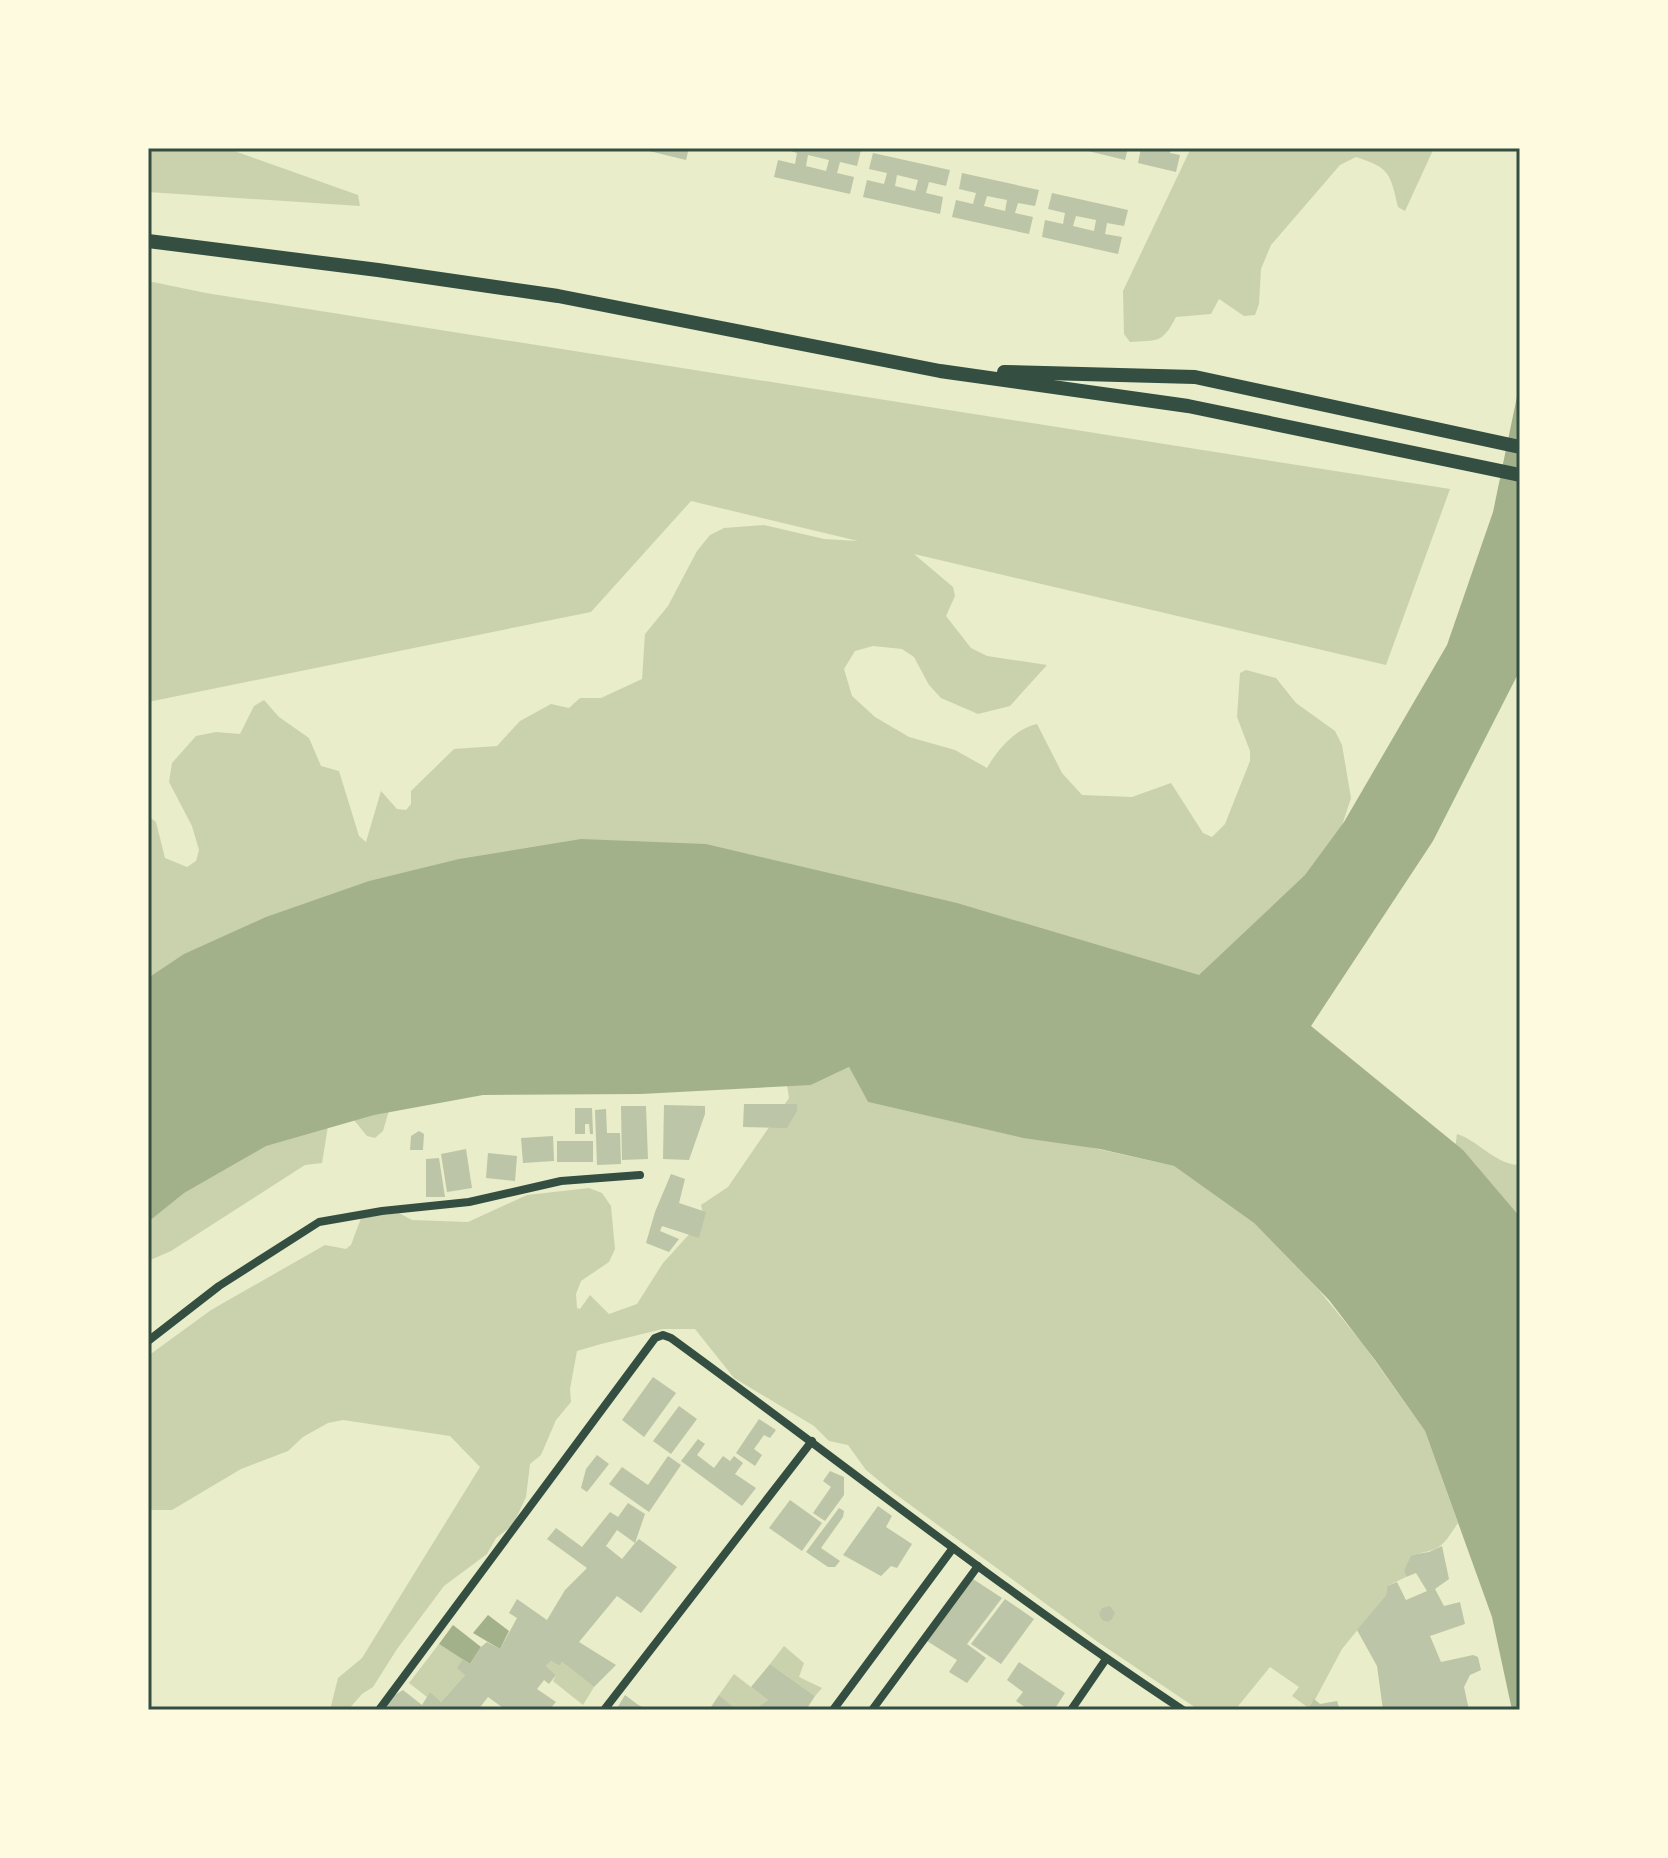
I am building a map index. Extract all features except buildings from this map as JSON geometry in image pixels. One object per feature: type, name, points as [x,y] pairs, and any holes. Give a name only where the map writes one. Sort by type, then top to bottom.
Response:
[{"type":"highway","points":[[148,241],[558,296],[940,371],[1188,406],[1520,475]]},
{"type":"highway","points":[[940,371],[1195,377],[1520,447]]},
{"type":"street","points":[[148,1341],[219,1286],[319,1222],[382,1211],[469,1202],[561,1181],[640,1175]]},
{"type":"street","points":[[379,1710],[655,1338],[663,1335],[812,1441],[1106,1659],[1183,1710]]},
{"type":"street","points":[[604,1710],[812,1441]]},
{"type":"street","points":[[833,1710],[953,1548]]},
{"type":"street","points":[[872,1710],[978,1566]]},
{"type":"street","points":[[1071,1710],[1106,1659]]},
{"type":"shaded area","points":[[148,148],[226,148],[358,195],[360,206],[148,192]]},
{"type":"shaded area","points":[[1191,148],[1434,148],[1405,211],[1398,207],[1393,186],[1382,169],[1356,157],[1340,165],[1271,245],[1261,269],[1259,304],[1255,315],[1244,316],[1219,299],[1211,314],[1176,317],[1167,332],[1158,339],[1130,342],[1124,334],[1123,291]]},
{"type":"shaded area","points":[[148,281],[206,293],[1450,489],[1386,665],[914,554],[953,587],[955,596],[946,616],[971,648],[987,656],[1047,665],[1010,706],[978,714],[941,698],[929,685],[914,657],[902,649],[873,646],[855,651],[844,669],[852,696],[875,717],[909,737],[955,750],[987,768],[1008,741],[1022,730],[1037,724],[1062,773],[1082,795],[1132,797],[1171,783],[1203,833],[1212,837],[1225,824],[1250,761],[1250,751],[1237,717],[1240,673],[1246,670],[1276,678],[1296,703],[1335,731],[1342,745],[1351,798],[1329,865],[1201,981],[148,999],[148,816],[156,822],[165,858],[187,867],[196,861],[199,850],[192,826],[169,782],[172,763],[196,736],[216,732],[240,734],[254,706],[264,700],[279,717],[309,738],[321,766],[339,771],[359,836],[366,842],[381,791],[397,809],[406,810],[411,804],[411,791],[454,749],[497,746],[520,721],[551,704],[569,708],[580,698],[601,698],[642,679],[645,634],[668,606],[697,551],[710,535],[724,528],[764,525],[824,539],[858,541],[691,501],[591,612],[148,702]]},
{"type":"shaded area","points":[[1520,382],[1520,670],[1433,841],[1311,1026],[1463,1150],[1520,1217],[1520,1710],[1512,1710],[1492,1617],[1425,1431],[1329,1300],[1254,1223],[1174,1166],[1100,1149],[1023,1138],[868,1102],[849,1067],[811,1085],[641,1094],[483,1095],[374,1115],[266,1146],[184,1193],[148,1222],[148,978],[184,954],[266,917],[369,881],[459,859],[581,839],[706,844],[957,903],[1199,975],[1305,875],[1344,822],[1447,645],[1493,512]]},
{"type":"shaded area","points":[[849,1067],[868,1102],[1016,1136],[1089,1147],[1174,1166],[1254,1223],[1318,1289],[1363,1344],[1425,1431],[1458,1523],[1440,1546],[1411,1555],[1404,1570],[1406,1577],[1387,1586],[1386,1595],[1342,1649],[1310,1709],[1292,1696],[1299,1687],[1270,1667],[1235,1710],[1199,1710],[1098,1642],[894,1493],[866,1470],[848,1445],[829,1441],[814,1426],[734,1378],[695,1329],[663,1329],[577,1351],[570,1389],[571,1402],[556,1420],[541,1455],[530,1464],[526,1497],[513,1525],[496,1538],[487,1554],[444,1586],[373,1687],[348,1710],[330,1710],[338,1678],[362,1658],[480,1467],[450,1436],[343,1420],[328,1423],[303,1437],[288,1451],[241,1469],[172,1510],[148,1510],[148,1356],[211,1310],[325,1245],[346,1249],[351,1245],[361,1218],[399,1213],[412,1220],[468,1222],[527,1195],[589,1188],[602,1193],[611,1206],[615,1249],[609,1262],[581,1281],[576,1294],[577,1308],[580,1309],[590,1295],[609,1314],[637,1304],[663,1263],[704,1218],[701,1205],[728,1187],[789,1098],[787,1085],[811,1085]]},
{"type":"shaded area","points":[[381,1076],[415,1077],[427,1085],[391,1104],[383,1131],[375,1138],[367,1136],[349,1114],[339,1114],[329,1120],[322,1163],[305,1165],[171,1251],[148,1261],[148,1183],[185,1171],[228,1134],[247,1123]]},
{"type":"shaded area","points":[[1457,1134],[1503,1161],[1520,1165],[1520,1345],[1454,1155]]},
{"type":"shaded area","points":[[488,1615],[509,1631],[500,1649],[473,1633]]},
{"type":"shaded area","points":[[453,1625],[481,1647],[470,1664],[439,1644]]},
{"type":"shaded area","points":[[439,1644],[463,1659],[465,1675],[441,1702],[430,1693],[427,1697],[409,1683]]},
{"type":"shaded area","points":[[784,1646],[804,1663],[799,1677],[822,1688],[815,1696],[770,1664]]},
{"type":"shaded area","points":[[551,1661],[560,1666],[562,1662],[594,1687],[583,1705],[553,1681],[556,1675],[546,1666]]},
{"type":"shaded area","points":[[734,1674],[768,1700],[755,1710],[737,1710],[719,1695]]}]
